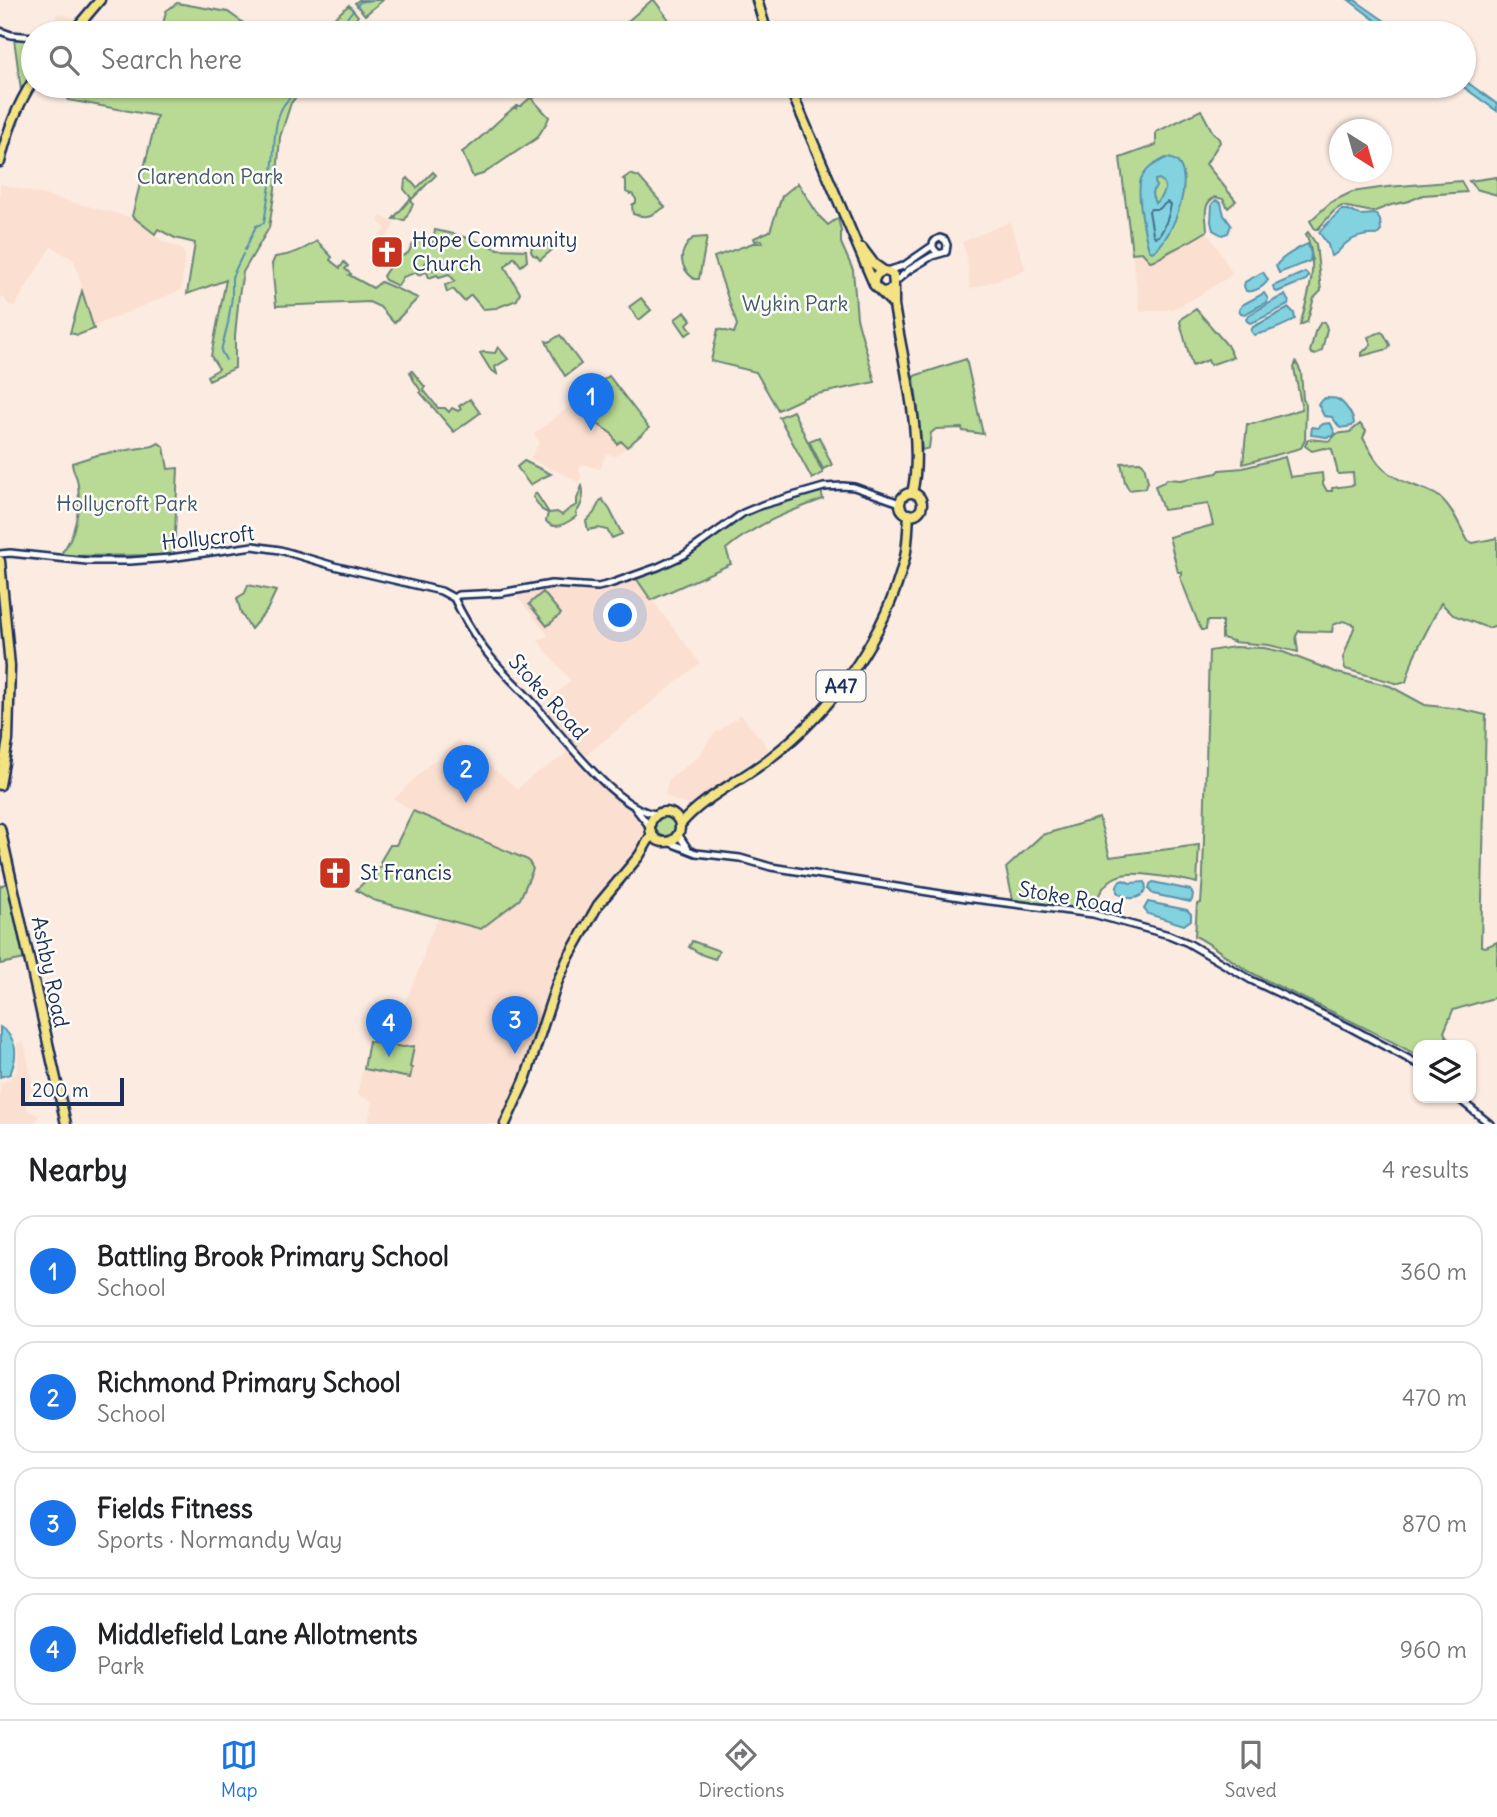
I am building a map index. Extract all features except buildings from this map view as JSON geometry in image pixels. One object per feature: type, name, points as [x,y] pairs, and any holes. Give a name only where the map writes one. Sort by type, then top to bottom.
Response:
[{"type":"main road","points":[[82,21],[100,0]]},
{"type":"main road","points":[[757,0],[763,21]]},
{"type":"main road","points":[[0,162],[12,120],[23,98]]},
{"type":"main road","points":[[794,98],[873,282],[894,305]]},
{"type":"main road","points":[[858,244],[874,264],[893,275],[895,284],[894,305],[914,424],[916,471],[912,493]]},
{"type":"main road","points":[[873,282],[876,274],[886,271]]},
{"type":"main road","points":[[881,292],[889,291],[895,284]]},
{"type":"main road","points":[[912,493],[918,496],[922,504],[918,512],[909,514],[903,510],[900,503],[903,497],[912,493]]},
{"type":"main road","name":"A47","points":[[675,815],[698,807],[768,760],[832,700],[878,629],[895,590],[905,555],[909,514]]},
{"type":"main road","points":[[0,561],[10,666],[8,740],[0,785]]},
{"type":"main road","name":"A47","points":[[679,830],[698,807]]},
{"type":"main road","points":[[505,1124],[525,1080],[557,982],[567,960],[598,905],[639,856],[651,831],[653,818],[657,814],[667,812],[675,815],[679,830],[676,838],[639,856]]},
{"type":"main road","name":"Ashby Road","points":[[0,828],[66,1124]]},
{"type":"main road","points":[[651,831],[655,838],[666,842]]},
{"type":"street","points":[[0,31],[21,36]]},
{"type":"street","points":[[886,271],[904,266],[940,238],[946,243],[947,251],[938,253],[909,270],[895,284]]},
{"type":"street","points":[[932,246],[938,253]]},
{"type":"street","points":[[454,598],[551,584],[598,587],[610,584],[684,555],[743,513],[824,487],[848,486],[900,503]]},
{"type":"street","name":"Hollycroft","points":[[0,554],[119,561],[170,558],[253,546],[280,550],[334,566],[441,591],[454,598]]},
{"type":"street","name":"Stoke Road","points":[[454,598],[489,655],[594,771],[634,806],[644,812],[657,814]]},
{"type":"street","name":"Stoke Road","points":[[634,806],[651,831]]},
{"type":"street","points":[[679,830],[691,851]]},
{"type":"street","name":"Stoke Road","points":[[666,842],[691,851],[771,867],[966,898],[1093,914],[1169,935],[1188,943],[1251,980],[1413,1061]]},
{"type":"street","points":[[1464,1103],[1490,1124]]},
{"type":"shaded area","points":[[57,13],[78,19],[76,21],[55,21]]},
{"type":"shaded area","points":[[0,184],[134,218],[160,240],[183,251],[185,256],[181,290],[94,326],[74,260],[51,246],[14,307],[7,303],[4,297],[0,298]]},
{"type":"shaded area","points":[[381,217],[395,222],[383,244],[376,239],[386,229],[378,221]]},
{"type":"shaded area","points":[[1010,222],[1026,270],[970,289],[967,256],[962,242]]},
{"type":"shaded area","points":[[1207,231],[1233,274],[1172,309],[1140,312],[1132,253],[1142,252],[1150,261],[1157,260]]},
{"type":"shaded area","points":[[609,376],[649,428],[616,456],[606,454],[600,469],[582,464],[579,469],[579,482],[530,459],[540,442],[534,434]]},
{"type":"shaded area","points":[[635,578],[700,663],[585,756],[543,704],[571,681],[538,641],[548,635],[515,594],[551,585],[598,590]]},
{"type":"shaded area","points":[[741,715],[769,749],[692,805],[677,802],[665,795],[669,779],[697,758],[713,735]]},
{"type":"shaded area","points":[[458,740],[518,789],[570,749],[633,806],[650,827],[652,834],[609,890],[557,982],[505,1124],[370,1124],[368,1123],[373,1101],[357,1095],[369,1041],[390,1045],[395,1025],[438,918],[481,929],[528,860],[413,811],[394,799]]},
{"type":"shaded area","points":[[24,1042],[33,1087],[25,1103],[28,1111],[39,1116],[34,1124],[0,1124],[0,1083],[3,1084],[16,1073],[17,1043]]},
{"type":"green space","points":[[359,0],[383,0],[365,15],[355,3]]},
{"type":"green space","points":[[654,0],[670,21],[628,21]]},
{"type":"green space","points":[[177,3],[228,12],[241,21],[164,21],[166,11]]},
{"type":"green space","points":[[349,5],[358,16],[354,21],[332,21]]},
{"type":"green space","points":[[14,39],[21,40],[21,90]]},
{"type":"green space","name":"Clarendon Park","points":[[295,98],[280,137],[269,228],[243,272],[235,336],[235,368],[209,380],[207,376],[219,369],[211,356],[226,280],[187,294],[195,243],[175,238],[158,229],[155,234],[132,216],[157,116],[68,100]]},
{"type":"green space","points":[[534,98],[549,117],[537,138],[483,174],[473,177],[462,152],[508,112]]},
{"type":"green space","points":[[1201,110],[1220,142],[1206,164],[1236,201],[1228,208],[1223,199],[1215,197],[1208,204],[1206,212],[1207,231],[1150,261],[1142,252],[1132,253],[1120,158],[1156,145],[1156,132]]},
{"type":"green space","points":[[433,172],[436,175],[411,200],[413,204],[405,220],[393,219],[411,198],[404,189],[405,181],[408,178],[417,188]]},
{"type":"green space","points":[[630,174],[639,177],[665,207],[650,215],[633,214],[632,205],[636,199],[626,192],[626,181],[623,179]]},
{"type":"green space","points":[[1497,177],[1497,195],[1476,189],[1469,181]]},
{"type":"green space","points":[[1461,181],[1467,192],[1423,195],[1373,212],[1342,206],[1318,229],[1315,229],[1310,221],[1331,202],[1352,192]]},
{"type":"green space","name":"Wykin Park","points":[[798,183],[828,225],[838,218],[841,243],[853,270],[857,318],[875,382],[808,396],[778,410],[756,372],[711,361],[718,329],[734,333],[737,325],[714,257],[753,243],[763,243],[762,240],[755,241],[754,238],[770,231],[782,196]]},
{"type":"green space","points":[[435,230],[498,249],[526,250],[527,261],[521,266],[514,257],[505,267],[520,293],[517,300],[496,308],[483,309],[471,295],[464,301],[453,289],[447,292],[445,285],[455,281],[449,274],[429,278],[427,272],[439,267],[433,260],[424,263],[426,272],[403,277],[398,286],[385,280],[383,276],[393,261],[408,253],[415,241],[433,243]]},
{"type":"green space","points":[[1308,232],[1316,244],[1321,291],[1314,298],[1307,322],[1300,325],[1307,302],[1312,268],[1306,234]]},
{"type":"green space","points":[[707,237],[699,279],[694,279],[685,269],[683,254],[693,238]]},
{"type":"green space","points":[[317,241],[332,257],[330,260],[340,268],[344,262],[348,266],[345,269],[351,274],[349,275],[373,288],[381,282],[418,298],[394,323],[380,307],[369,302],[276,306],[272,264],[275,257],[297,252]]},
{"type":"green space","points":[[550,243],[552,250],[540,260],[533,255],[532,246]]},
{"type":"green space","points":[[82,291],[94,329],[78,335],[70,333]]},
{"type":"green space","points":[[641,298],[651,310],[639,320],[629,307]]},
{"type":"green space","points":[[1196,309],[1227,345],[1233,357],[1210,365],[1208,360],[1192,366],[1180,322]]},
{"type":"green space","points":[[685,312],[691,320],[687,324],[692,331],[686,335],[675,319]]},
{"type":"green space","points":[[1321,322],[1325,322],[1327,329],[1322,350],[1315,355],[1310,352],[1315,332]]},
{"type":"green space","points":[[1381,332],[1390,345],[1388,349],[1362,356],[1371,344],[1368,337]]},
{"type":"green space","points":[[560,335],[581,364],[565,376],[546,341],[549,342]]},
{"type":"green space","points":[[498,347],[508,359],[495,367],[497,374],[490,369],[480,353],[495,353]]},
{"type":"green space","points":[[966,359],[983,434],[963,431],[962,428],[936,429],[931,433],[929,448],[922,450],[914,376]]},
{"type":"green space","points":[[1296,362],[1301,372],[1306,405],[1305,440],[1301,448],[1243,464],[1247,424],[1302,409],[1294,368]]},
{"type":"green space","points":[[412,371],[438,408],[445,408],[449,412],[452,408],[458,411],[461,409],[459,406],[470,399],[480,413],[454,432],[420,392],[410,372]]},
{"type":"green space","points":[[609,376],[649,428],[627,447],[621,441],[617,444],[612,434],[592,420],[594,414],[585,409],[598,394],[593,388]]},
{"type":"green space","points":[[793,411],[823,473],[812,479],[779,417]]},
{"type":"green space","points":[[1360,424],[1366,431],[1363,438],[1382,468],[1442,499],[1468,541],[1473,543],[1497,538],[1497,625],[1488,628],[1453,615],[1441,603],[1414,656],[1406,682],[1399,684],[1345,669],[1343,658],[1355,625],[1343,621],[1333,625],[1332,632],[1299,631],[1296,636],[1298,652],[1269,645],[1232,642],[1222,638],[1222,621],[1207,621],[1206,630],[1201,630],[1180,577],[1182,572],[1178,572],[1169,537],[1213,525],[1208,504],[1163,510],[1155,486],[1167,479],[1181,480],[1285,457],[1290,477],[1322,473],[1327,491],[1354,485],[1353,473],[1338,474],[1332,449],[1312,451],[1305,446],[1308,439],[1330,441],[1336,434],[1350,432]]},
{"type":"green space","points":[[819,437],[832,465],[823,469],[809,441]]},
{"type":"green space","name":"Hollycroft Park","points":[[159,443],[164,447],[168,469],[178,468],[174,555],[59,556],[70,540],[78,509],[77,479],[72,463],[97,455]]},
{"type":"green space","points":[[524,461],[551,474],[530,485],[517,467]]},
{"type":"green space","points":[[1140,462],[1144,465],[1148,482],[1145,488],[1129,490],[1121,463]]},
{"type":"green space","points":[[582,486],[583,497],[577,516],[557,526],[546,521],[548,513],[542,510],[533,497],[536,493],[549,513],[557,512],[562,515],[577,505]]},
{"type":"green space","points":[[821,490],[823,499],[760,526],[726,549],[731,564],[651,600],[636,578],[688,556],[741,517],[760,508]]},
{"type":"green space","points":[[602,499],[622,534],[612,538],[607,530],[588,530],[586,521]]},
{"type":"green space","points":[[248,585],[276,591],[267,610],[251,629],[241,613],[237,598],[245,593]]},
{"type":"green space","points":[[543,592],[561,614],[547,626],[529,604]]},
{"type":"green space","points":[[1234,647],[1283,652],[1338,673],[1390,686],[1425,705],[1486,715],[1481,946],[1486,947],[1497,942],[1497,997],[1453,1010],[1444,1032],[1448,1040],[1413,1040],[1413,1053],[1254,974],[1195,936],[1197,904],[1201,903],[1203,875],[1209,651]]},
{"type":"green space","points":[[413,811],[528,860],[533,869],[520,899],[481,929],[373,900],[356,890],[382,865],[380,862],[390,845],[396,845]]},
{"type":"green space","points":[[665,815],[674,818],[677,827],[674,836],[665,839],[656,836],[653,827],[656,818]]},
{"type":"green space","points":[[1099,818],[1110,857],[1199,845],[1197,883],[1145,874],[1116,877],[1103,888],[1092,910],[1013,900],[1006,868],[1042,835]]},
{"type":"green space","points":[[7,883],[25,959],[0,964],[0,886]]},
{"type":"green space","points":[[692,941],[717,950],[719,952],[715,959],[689,947]]},
{"type":"green space","points":[[369,1041],[403,1047],[414,1046],[410,1078],[364,1069]]},
{"type":"water","points":[[1349,0],[1355,0],[1385,21],[1376,21]]},
{"type":"water","points":[[1476,89],[1497,104],[1497,111],[1476,96]]},
{"type":"water","points":[[1166,158],[1177,162],[1183,172],[1184,186],[1181,202],[1168,234],[1152,252],[1149,250],[1143,225],[1140,185],[1146,172]],"holes":[[[1155,180],[1163,182],[1164,191],[1155,203],[1152,195],[1156,187]]]},
{"type":"water","points":[[1216,200],[1221,203],[1224,215],[1231,225],[1228,233],[1222,235],[1213,230],[1211,222],[1212,204]]},
{"type":"water","points":[[1341,210],[1360,215],[1376,214],[1380,220],[1381,231],[1377,235],[1351,240],[1331,256],[1328,245],[1319,232]]},
{"type":"water","points":[[1308,244],[1310,261],[1279,273],[1276,266],[1278,263]]},
{"type":"water","points":[[1263,272],[1268,280],[1266,283],[1255,290],[1246,291],[1245,282]]},
{"type":"water","points":[[1305,272],[1309,276],[1306,280],[1277,292],[1274,290],[1273,286]]},
{"type":"water","points":[[1264,293],[1267,302],[1245,314],[1241,313],[1239,310],[1242,305]]},
{"type":"water","points":[[1285,295],[1288,305],[1256,321],[1247,321],[1249,315]]},
{"type":"water","points":[[1289,308],[1295,319],[1254,335],[1251,331],[1253,327]]},
{"type":"water","points":[[1325,398],[1337,399],[1343,403],[1352,416],[1352,426],[1340,428],[1332,417],[1324,416],[1318,404]]},
{"type":"water","points":[[1329,423],[1335,433],[1333,436],[1311,435],[1312,427],[1318,428]]},
{"type":"water","points":[[1123,880],[1130,883],[1145,882],[1146,890],[1136,898],[1124,897],[1117,892],[1119,882]]},
{"type":"water","points":[[1153,882],[1190,890],[1193,894],[1192,900],[1190,902],[1153,894],[1149,890]]},
{"type":"water","points":[[1148,902],[1187,910],[1191,914],[1191,920],[1184,925],[1148,914],[1144,909]]},
{"type":"water","points":[[0,1027],[10,1036],[15,1054],[10,1074],[0,1077]]},
{"type":"waterway","points":[[357,6],[360,2],[372,0]]},
{"type":"waterway","points":[[344,21],[353,10]]},
{"type":"waterway","points":[[245,250],[256,226],[264,223],[277,120],[289,98]]},
{"type":"waterway","points":[[226,360],[221,351],[232,297],[232,277],[243,254]]},
{"type":"place","name":"Hope Community Church","points":[[387,252]]},
{"type":"place","name":"Battling Brook Primary School","points":[[591,431]]},
{"type":"place","name":"Richmond Primary School","points":[[466,803]]},
{"type":"place","name":"St Francis","points":[[335,873]]},
{"type":"place","name":"Fields Fitness","points":[[515,1054]]},
{"type":"place","name":"Middlefield Lane Allotments","points":[[389,1057]]}]
